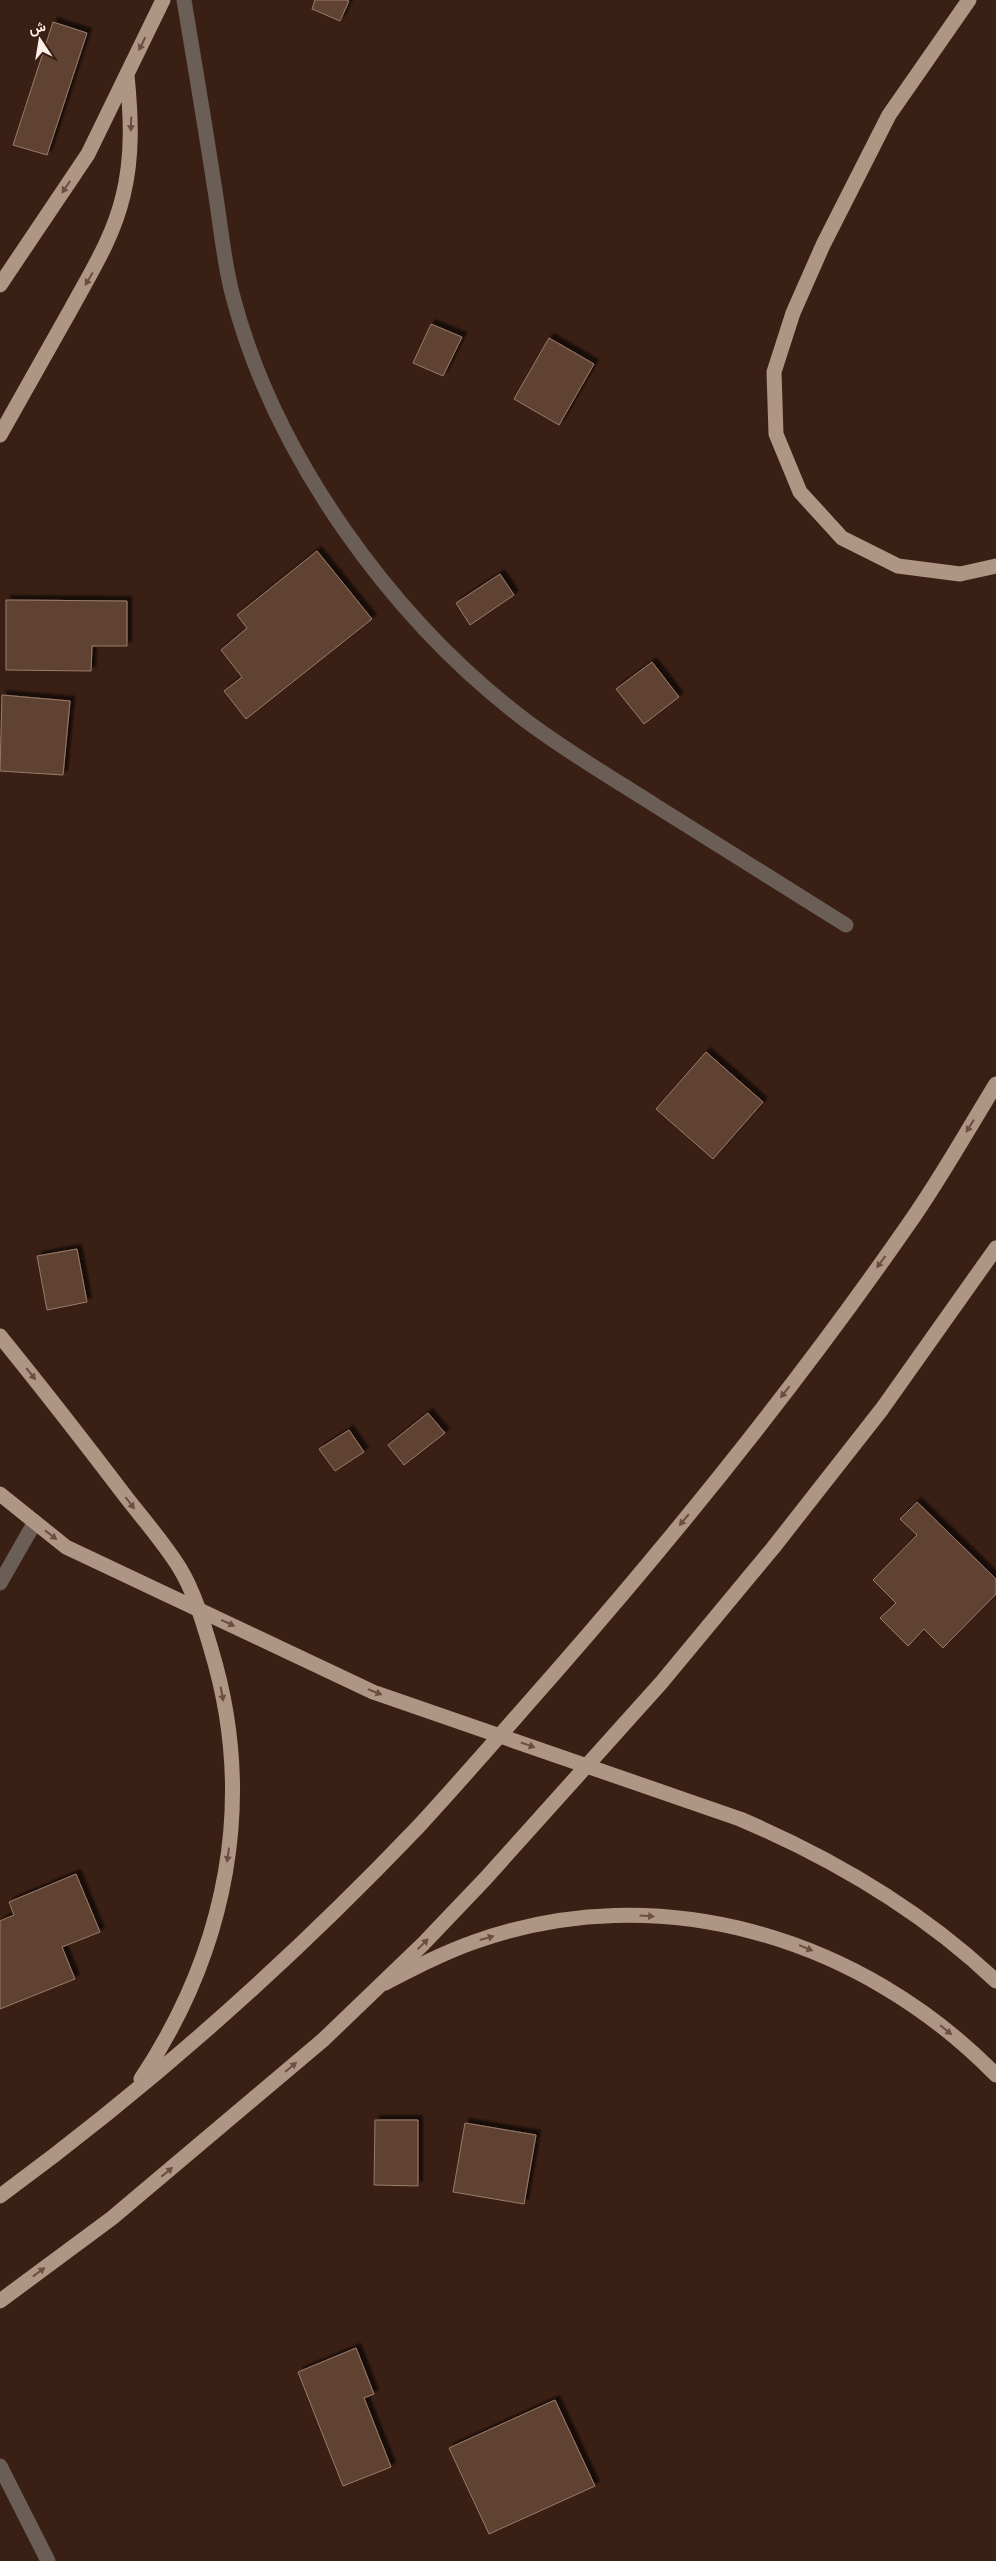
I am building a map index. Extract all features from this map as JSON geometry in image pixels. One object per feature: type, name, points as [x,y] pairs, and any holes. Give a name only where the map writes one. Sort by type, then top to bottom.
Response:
[{"type":"main road","points":[[0,286],[88,154],[163,0]]},
{"type":"main road","points":[[969,0],[888,115],[815,262],[793,313],[774,372],[776,434],[800,492],[842,538],[898,566],[960,574],[996,566]]},
{"type":"main road","points":[[0,435],[94,270],[111,234],[123,196],[130,155],[131,115],[127,75]]},
{"type":"main road","points":[[0,2196],[56,2154],[132,2092],[261,1981],[419,1826],[591,1632],[702,1499],[808,1362],[910,1223],[996,1084]]},
{"type":"main road","points":[[0,2301],[112,2218],[324,2040],[492,1872],[661,1683],[773,1548],[882,1409],[996,1248]]},
{"type":"main road","points":[[0,1336],[66,1417],[180,1568],[201,1616],[217,1668],[227,1720],[232,1772],[231,1829],[224,1886],[210,1941],[181,2011],[164,2045],[132,2092]]},
{"type":"main road","points":[[0,1494],[66,1547],[373,1692],[740,1819],[795,1843],[849,1871],[900,1904],[949,1940],[996,1981]]},
{"type":"main road","points":[[379,1986],[442,1955],[475,1942],[526,1927],[578,1918],[612,1916],[683,1918],[787,1941],[837,1960],[884,1986],[930,2017],[974,2052],[996,2075]]},
{"type":"street","points":[[184,0],[232,292],[252,355],[278,415],[308,474],[343,529],[383,582],[426,632],[473,678],[524,720],[578,757],[846,925]]},
{"type":"street","points":[[0,1583],[35,1522]]},
{"type":"street","points":[[0,2466],[48,2561]]},
{"type":"building","points":[[315,0],[349,1],[340,21],[312,9]]},
{"type":"building","points":[[53,22],[87,33],[47,155],[13,145]]},
{"type":"building","points":[[431,324],[462,337],[443,376],[413,363]]},
{"type":"building","points":[[549,338],[594,364],[559,425],[514,399]]},
{"type":"building","points":[[317,551],[372,619],[246,719],[224,691],[242,677],[221,650],[247,628],[237,615]]},
{"type":"building","points":[[500,574],[514,595],[470,625],[456,603]]},
{"type":"building","points":[[6,600],[127,601],[127,646],[92,646],[91,671],[6,670]]},
{"type":"building","points":[[652,662],[679,697],[644,724],[616,689]]},
{"type":"building","points":[[2,695],[70,701],[63,775],[0,771]]},
{"type":"building","points":[[706,1052],[763,1102],[713,1159],[656,1109]]},
{"type":"building","points":[[77,1249],[87,1302],[47,1310],[37,1256]]},
{"type":"building","points":[[428,1413],[445,1433],[404,1465],[388,1445]]},
{"type":"building","points":[[349,1430],[364,1452],[335,1471],[319,1449]]},
{"type":"building","points":[[917,1502],[996,1579],[996,1594],[943,1648],[924,1629],[908,1646],[880,1618],[896,1603],[873,1580],[917,1535],[900,1519]]},
{"type":"building","points":[[76,1874],[100,1932],[62,1947],[75,1979],[0,2009],[0,1921],[14,1915],[9,1902]]},
{"type":"building","points":[[375,2120],[418,2120],[418,2186],[374,2185]]},
{"type":"building","points":[[465,2123],[536,2135],[524,2204],[453,2192]]},
{"type":"building","points":[[356,2348],[374,2394],[364,2398],[391,2467],[343,2486],[298,2372]]},
{"type":"building","points":[[555,2400],[595,2486],[489,2534],[449,2448]]}]
